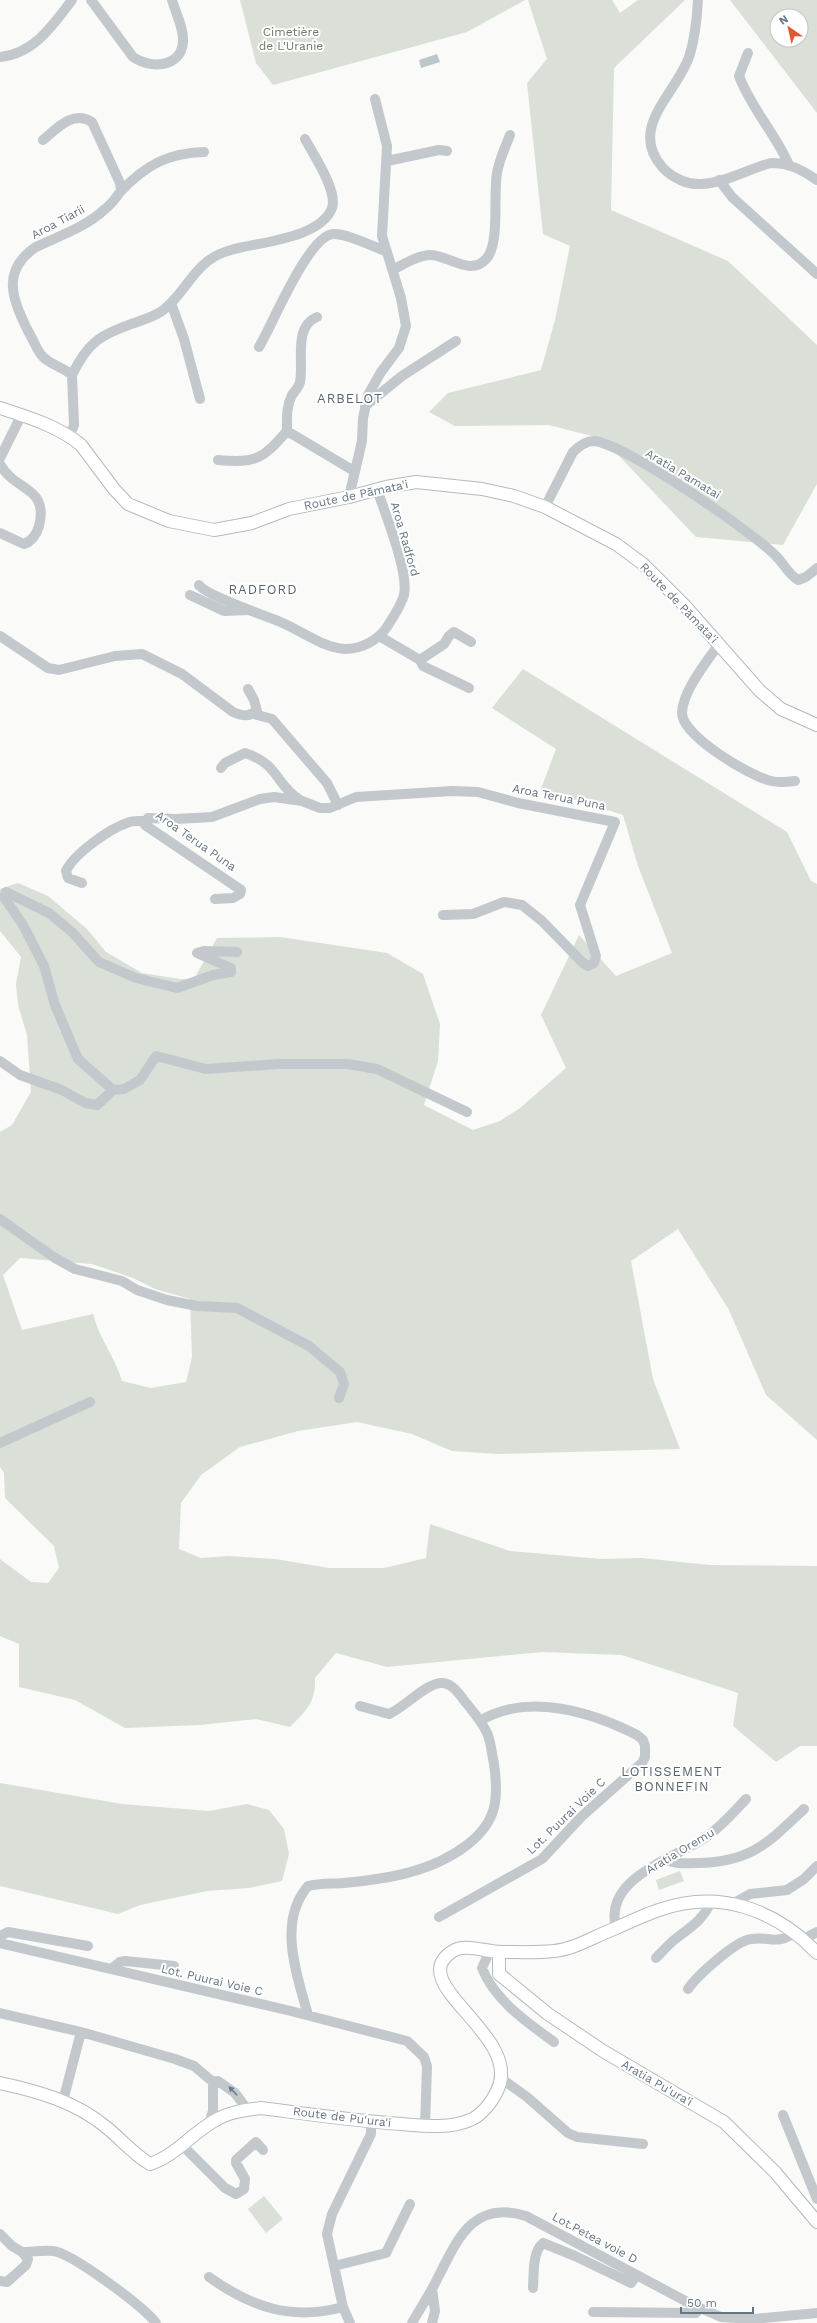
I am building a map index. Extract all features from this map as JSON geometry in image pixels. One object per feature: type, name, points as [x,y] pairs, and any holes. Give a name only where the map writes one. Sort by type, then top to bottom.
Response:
[{"type":"main road","name":"Route de Pāmata'i","points":[[0,408],[66,434],[81,445],[114,489],[128,504],[163,519],[193,526],[220,530],[252,522],[289,509],[349,497],[377,489],[416,482],[449,484],[500,493],[545,507],[616,544],[643,564],[667,586],[720,644],[760,691],[790,714],[817,725]]},
{"type":"main road","points":[[502,2079],[494,2047],[488,2036],[454,1999],[441,1980],[439,1970],[443,1961],[454,1951],[462,1948],[499,1952],[555,1951],[580,1944],[661,1909],[711,1901],[732,1904],[765,1914],[799,1936],[817,1953]]},
{"type":"main road","name":"Aratia Pu'ura'i","points":[[499,1952],[500,1974],[523,1994],[548,2014],[603,2051],[724,2122],[775,2172],[817,2222]]},
{"type":"main road","name":"Route de Pu'ura'i","points":[[0,2083],[24,2088],[63,2101],[106,2126],[139,2158],[150,2164],[164,2160],[209,2124],[236,2112],[261,2108],[371,2122],[425,2126],[452,2126],[472,2120],[486,2107],[497,2092],[502,2079]]},
{"type":"street","points":[[0,57],[16,54],[31,46],[39,39],[72,0]]},
{"type":"street","points":[[91,0],[133,57],[141,63],[152,66],[170,62],[177,56],[183,45],[182,30],[172,0]]},
{"type":"street","points":[[698,0],[697,23],[690,54],[681,77],[655,115],[651,126],[651,145],[660,164],[668,173],[678,179],[700,184],[719,180],[771,163],[789,165],[798,168],[817,180]]},
{"type":"street","points":[[748,54],[739,76],[745,91],[781,146],[789,165]]},
{"type":"street","points":[[349,497],[362,441],[365,406],[372,386],[399,348],[404,338],[406,326],[393,270],[385,251],[381,230],[387,146],[375,99]]},
{"type":"street","points":[[43,140],[59,126],[75,118],[86,118],[92,122],[120,183],[121,191]]},
{"type":"street","points":[[393,270],[409,262],[430,255],[470,266],[482,262],[491,249],[497,171],[510,135]]},
{"type":"street","points":[[66,434],[72,430],[74,425],[72,375],[81,357],[94,341],[113,330],[152,316],[171,303],[199,267],[212,257],[231,249],[302,233],[323,220],[332,208],[332,195],[324,172],[305,139]]},
{"type":"street","points":[[387,161],[439,150],[447,151]]},
{"type":"street","name":"Aroa Tiarii","points":[[72,375],[42,357],[13,297],[13,280],[20,263],[28,252],[98,214],[109,206],[121,191],[141,173],[163,159],[175,154],[204,152]]},
{"type":"street","points":[[719,180],[732,197],[817,274]]},
{"type":"street","points":[[259,347],[287,291],[301,267],[326,236],[341,236],[385,251]]},
{"type":"street","points":[[171,303],[184,339],[200,399]]},
{"type":"street","points":[[218,460],[240,462],[263,456],[287,431],[287,410],[301,377],[303,331],[311,320],[317,316]]},
{"type":"street","points":[[365,406],[402,376],[456,341]]},
{"type":"street","points":[[0,458],[21,416]]},
{"type":"street","points":[[287,431],[354,471]]},
{"type":"street","name":"Aratia Pamatai","points":[[545,507],[573,452],[580,445],[593,441],[598,442],[638,462],[724,514],[775,556],[791,576],[798,580],[806,577],[817,568]]},
{"type":"street","points":[[0,464],[8,475],[31,493],[41,504],[38,529],[31,540],[24,544],[0,533]]},
{"type":"street","name":"Aroa Radford","points":[[199,584],[210,593],[284,623],[320,642],[339,648],[355,648],[364,646],[379,636],[400,606],[405,586],[402,567],[377,489]]},
{"type":"street","points":[[0,526],[31,540]]},
{"type":"street","name":"Aroa Radford","points":[[190,595],[224,611],[249,610]]},
{"type":"street","points":[[420,660],[444,644],[448,636],[454,632],[471,642]]},
{"type":"street","points":[[0,636],[48,668],[59,670],[116,656],[142,654],[182,674],[233,712],[241,715],[254,714],[272,719],[327,783],[338,805]]},
{"type":"street","points":[[379,636],[420,660],[423,666],[469,688]]},
{"type":"street","points":[[720,644],[689,691],[683,704],[682,716],[684,722],[716,753],[732,763],[770,781],[780,783],[795,781]]},
{"type":"street","points":[[248,689],[254,700],[257,711],[254,714]]},
{"type":"street","name":"Aroa Terua Puna","points":[[221,768],[226,763],[244,753],[253,756],[273,769],[290,794],[302,801],[320,808],[330,808],[356,797],[452,791],[478,792],[518,803],[615,822],[580,905],[596,956],[594,964],[588,966],[582,962],[542,921],[522,905],[504,902],[473,914],[443,915]]},
{"type":"street","name":"Aroa Terua Puna","points":[[215,899],[233,898],[240,894],[241,890],[145,825],[145,821],[148,818],[176,819],[212,817],[260,799],[274,798],[302,801]]},
{"type":"street","points":[[82,883],[68,878],[66,871],[70,863],[103,836],[127,822],[145,821]]},
{"type":"street","points":[[113,1090],[78,1059],[55,1005],[44,966],[23,925],[4,898],[6,892],[49,914],[72,932],[99,962],[136,978],[177,988],[213,975],[231,972],[231,968],[197,953],[204,951],[237,952]]},
{"type":"street","points":[[0,1061],[20,1075],[62,1090],[85,1103],[97,1105],[113,1090],[124,1089],[140,1080],[156,1056],[206,1069],[279,1064],[348,1064],[377,1069],[467,1112]]},
{"type":"street","points":[[0,1219],[55,1258],[75,1269],[122,1281],[137,1290],[167,1300],[197,1306],[237,1308],[308,1346],[340,1372],[344,1384],[339,1398]]},
{"type":"street","points":[[0,1442],[90,1402]]},
{"type":"street","points":[[308,2015],[292,1954],[294,1915],[302,1893],[308,1886],[387,1878],[419,1869],[449,1857],[479,1833],[489,1820],[495,1806],[497,1794],[491,1746],[480,1721],[451,1686],[443,1683],[435,1684],[404,1706],[389,1714],[360,1706]]},
{"type":"street","name":"Lot. Puurai Voie C","points":[[439,1917],[542,1859],[594,1804],[634,1772],[645,1757],[645,1746],[643,1740],[637,1736],[601,1720],[576,1712],[550,1708],[525,1708],[499,1712],[480,1721]]},
{"type":"street","name":"Aratia Oremu","points":[[616,1928],[614,1916],[621,1894],[642,1873],[705,1838],[746,1799]]},
{"type":"street","points":[[665,1859],[674,1864],[714,1863],[746,1856],[765,1844],[804,1809]]},
{"type":"street","points":[[732,1904],[750,1894],[787,1890],[804,1879],[817,1866]]},
{"type":"street","points":[[656,1958],[674,1940],[693,1926],[704,1915],[711,1901]]},
{"type":"street","name":"Lot. Puurai Voie C","points":[[88,1946],[8,1932],[2,1934],[0,1942],[308,2015],[407,2041],[419,2050],[424,2057],[427,2066],[425,2126]]},
{"type":"street","points":[[688,1989],[697,1977],[717,1959],[750,1939],[781,1940],[817,1932]]},
{"type":"street","points":[[483,1950],[487,1957],[482,1968],[486,1980],[503,2000],[554,2042]]},
{"type":"street","name":"Lot. Puurai Voie C","points":[[111,1969],[120,1962],[125,1961],[174,1966]]},
{"type":"street","points":[[0,2013],[81,2032],[188,2063],[214,2082],[218,2081],[228,2087],[248,2110]]},
{"type":"street","points":[[63,2101],[81,2032]]},
{"type":"street","points":[[502,2079],[527,2097],[568,2133],[576,2137],[643,2144]]},
{"type":"street","points":[[209,2124],[213,2111],[214,2082]]},
{"type":"street","points":[[783,2115],[817,2199]]},
{"type":"street","points":[[350,2323],[343,2307],[334,2266],[328,2237],[329,2222],[366,2146],[371,2134],[371,2122]]},
{"type":"street","points":[[182,2145],[225,2188],[236,2194],[244,2189],[245,2179],[236,2163],[236,2160],[256,2142],[263,2150]]},
{"type":"street","points":[[334,2266],[386,2253],[410,2204]]},
{"type":"street","name":"Lot.Petea voie D","points":[[412,2323],[432,2289],[456,2242],[466,2229],[488,2213],[504,2211],[526,2216],[700,2308],[721,2317],[754,2321],[817,2313]]},
{"type":"street","points":[[0,2234],[12,2246],[22,2252],[28,2259],[26,2265],[7,2282],[0,2281]]},
{"type":"street","points":[[533,2288],[534,2264],[539,2247],[543,2243],[575,2256],[631,2283],[637,2275]]},
{"type":"street","points":[[22,2252],[53,2251],[65,2255],[117,2288],[151,2316],[156,2323]]},
{"type":"street","points":[[209,2277],[240,2298],[265,2307],[303,2312],[331,2311],[343,2307]]},
{"type":"street","points":[[432,2289],[434,2311],[432,2323]]},
{"type":"street","points":[[592,2312],[696,2313],[700,2308]]},
{"type":"green space","name":"Cimetière de L'Uranie","points":[[240,0],[525,0],[467,32],[273,85],[256,63]]},
{"type":"green space","points":[[528,0],[612,0],[620,13],[638,0],[685,0],[614,68],[611,210],[728,261],[817,345],[817,484],[783,545],[696,537],[603,439],[549,425],[455,426],[429,412],[448,393],[541,370],[555,320],[570,246],[543,234],[527,83],[547,59]]},
{"type":"green space","points":[[730,0],[817,0],[817,113]]},
{"type":"green space","points":[[523,669],[787,832],[811,881],[817,884],[817,1440],[766,1395],[729,1310],[678,1229],[631,1261],[653,1379],[680,1449],[498,1454],[452,1451],[412,1434],[357,1422],[298,1431],[240,1447],[201,1475],[181,1503],[179,1549],[201,1558],[228,1556],[275,1559],[329,1568],[384,1568],[426,1558],[430,1524],[510,1551],[601,1559],[642,1558],[709,1565],[817,1566],[817,1746],[800,1746],[776,1762],[733,1726],[738,1693],[622,1655],[542,1652],[387,1667],[336,1653],[315,1678],[314,1694],[309,1706],[290,1727],[256,1719],[200,1725],[125,1728],[75,1700],[19,1687],[19,1644],[0,1636],[0,1559],[31,1582],[48,1583],[59,1568],[54,1546],[5,1498],[4,1473],[0,1467],[0,1132],[12,1125],[31,1092],[27,1035],[18,1005],[16,984],[21,957],[0,931],[0,889],[18,883],[48,896],[87,929],[106,952],[142,973],[180,979],[194,979],[217,938],[280,937],[387,953],[423,974],[440,1024],[438,1061],[424,1105],[473,1130],[500,1121],[520,1108],[566,1068],[541,1015],[579,935],[616,976],[672,953],[638,866],[623,815],[541,789],[556,749],[492,708]],"holes":[[[20,1258],[92,1264],[133,1278],[155,1289],[190,1299],[192,1357],[186,1382],[151,1388],[122,1381],[99,1331],[93,1314],[22,1330],[3,1275]]]},
{"type":"green space","points":[[0,1783],[122,1804],[209,1811],[247,1804],[269,1810],[284,1829],[289,1854],[282,1881],[249,1888],[207,1891],[140,1905],[118,1914],[0,1886]]},
{"type":"green space","points":[[680,1871],[684,1881],[659,1890],[656,1880]]},
{"type":"green space","points":[[264,2196],[283,2219],[266,2233],[248,2209]]},
{"type":"shaded area","points":[[437,54],[440,62],[421,68],[419,60]]},
{"type":"district","name":"ARBELOT","points":[[350,398]]},
{"type":"district","name":"RADFORD","points":[[263,589]]},
{"type":"district","name":"LOTISSEMENT BONNEFIN","points":[[672,1778]]}]
